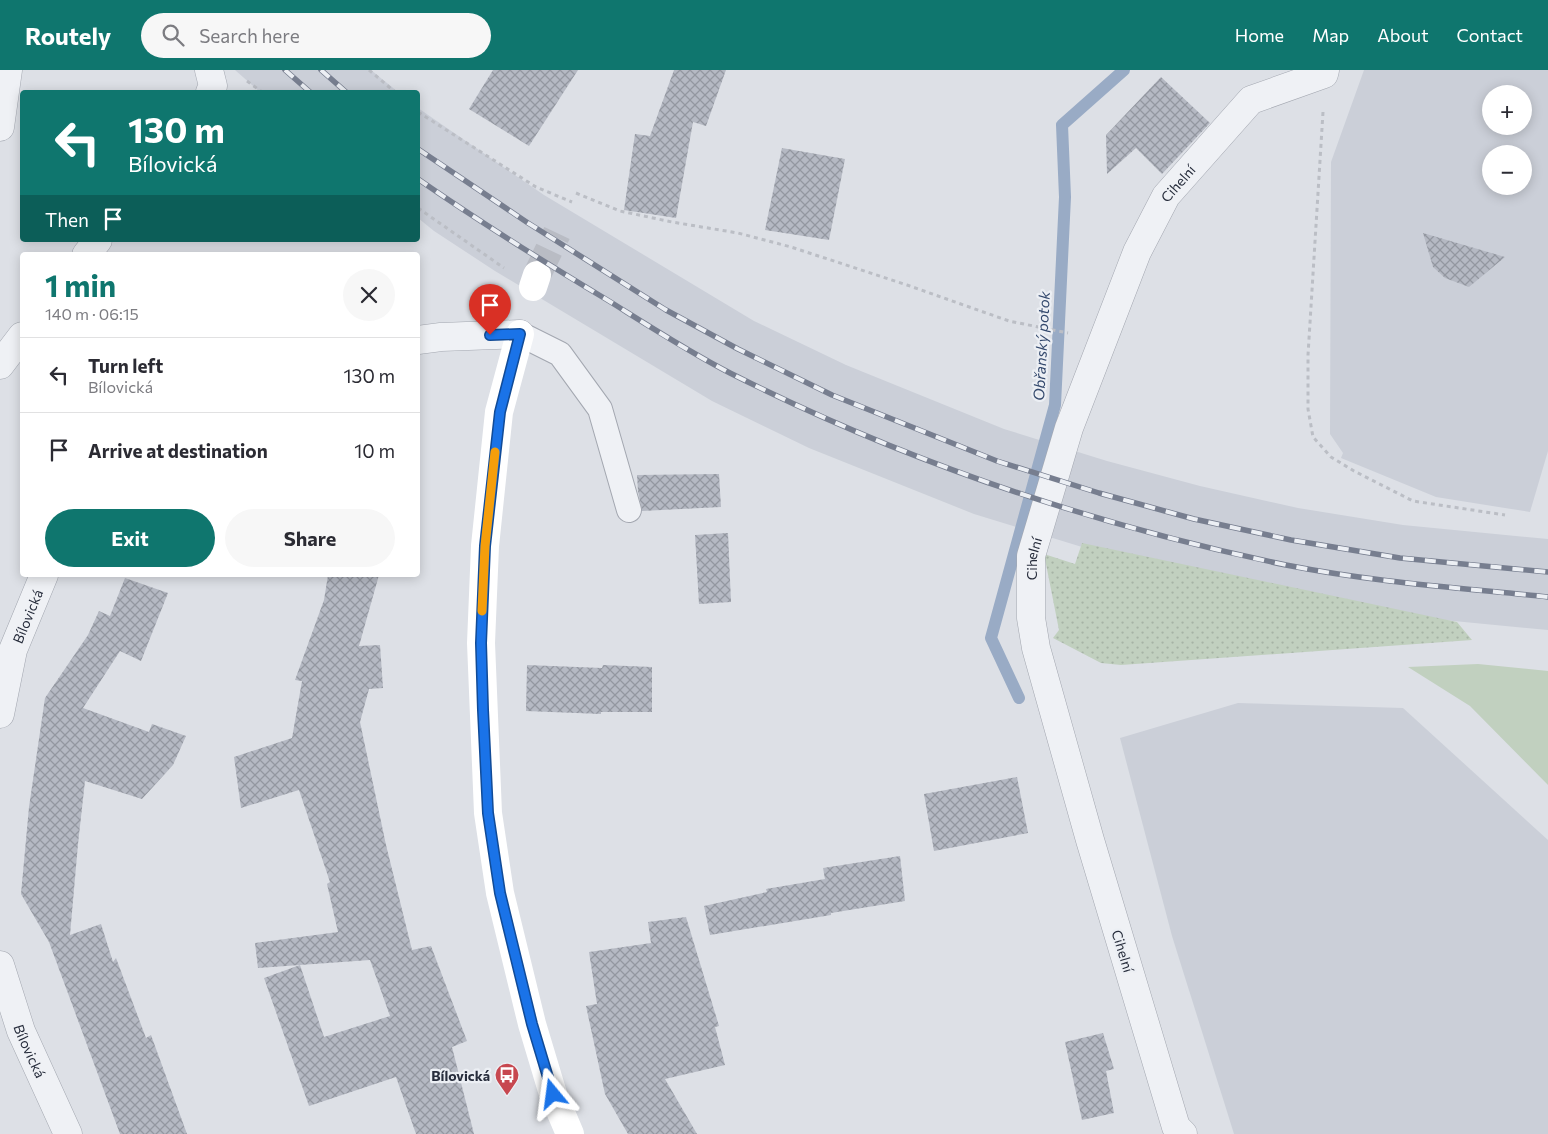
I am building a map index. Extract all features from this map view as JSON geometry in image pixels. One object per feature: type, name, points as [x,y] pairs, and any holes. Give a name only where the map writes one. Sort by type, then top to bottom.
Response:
[{"type":"main road","points":[[520,334],[500,412],[485,546],[481,643],[488,813],[500,893],[532,1024],[553,1094],[570,1134]]},
{"type":"street","points":[[0,127],[8,70]]},
{"type":"street","points":[[209,70],[212,86],[211,90]]},
{"type":"street","name":"Cihelní","points":[[1183,1134],[1176,1127],[1173,1118],[1090,840],[1036,648],[1031,618],[1031,556],[1069,428],[1137,252],[1166,196],[1251,100],[1324,72]]},
{"type":"street","points":[[88,252],[96,242]]},
{"type":"street","points":[[420,340],[441,337],[520,334]]},
{"type":"street","points":[[0,364],[20,339]]},
{"type":"street","name":"Bílovická","points":[[0,714],[13,650],[43,577]]},
{"type":"street","name":"Bílovická","points":[[0,965],[21,1032],[68,1134]]},
{"type":"lane","points":[[520,334],[560,354],[600,409],[629,510]]},
{"type":"path","points":[[369,70],[393,90]]},
{"type":"path","points":[[1324,72],[1308,356],[1308,409],[1313,437],[1332,457],[1354,471],[1412,501],[1505,515]]},
{"type":"path","points":[[420,113],[536,187],[572,202]]},
{"type":"path","points":[[576,193],[620,211],[738,233],[791,247],[1010,321],[1071,333]]},
{"type":"path","points":[[420,209],[535,281]]},
{"type":"shaded area","points":[[235,70],[371,70],[396,90],[258,90]]},
{"type":"shaded area","points":[[1364,70],[1548,70],[1548,451],[1530,512],[1436,497],[1341,458],[1343,453],[1330,434],[1331,162]]},
{"type":"shaded area","points":[[420,109],[544,195],[754,321],[846,365],[1004,429],[1107,461],[1200,486],[1298,508],[1403,525],[1548,539],[1548,630],[1392,615],[1082,547],[974,514],[809,448],[712,401],[495,271],[420,220]]},
{"type":"shaded area","points":[[1238,703],[1403,708],[1548,840],[1548,1134],[1234,1134],[1172,936],[1120,738]]},
{"type":"green space","points":[[1082,543],[1457,622],[1472,640],[1121,665],[1101,663],[1053,638],[1059,630],[1044,554],[1075,564]]},
{"type":"green space","points":[[1478,664],[1548,671],[1548,785],[1470,706],[1408,667]]},
{"type":"building","points":[[493,70],[578,70],[529,146],[469,109]]},
{"type":"building","points":[[674,70],[726,70],[706,126],[693,122],[676,218],[624,210],[635,134],[650,136]]},
{"type":"building","points":[[1161,77],[1210,123],[1162,174],[1136,148],[1107,174],[1106,135]]},
{"type":"building","points":[[782,148],[845,159],[829,240],[765,230]]},
{"type":"building","points":[[1423,233],[1505,257],[1469,287],[1445,278],[1433,267]]},
{"type":"building","points":[[719,474],[721,507],[642,511],[637,475]]},
{"type":"building","points":[[728,533],[731,602],[699,604],[695,535]]},
{"type":"building","points":[[328,577],[378,577],[359,646],[380,645],[383,688],[369,689],[360,722],[386,845],[412,950],[431,946],[467,1041],[452,1047],[474,1134],[416,1134],[396,1077],[309,1106],[264,978],[300,965],[258,968],[255,943],[338,932],[327,884],[330,882],[299,790],[241,808],[234,757],[292,738],[302,681],[295,680],[324,600]],"holes":[[[370,960],[390,1016],[324,1037],[300,965]]]},
{"type":"building","points":[[125,578],[168,593],[141,661],[120,651],[83,708],[149,732],[152,724],[186,736],[173,765],[142,799],[85,781],[70,935],[101,924],[113,962],[116,958],[146,1038],[151,1035],[187,1134],[120,1134],[49,942],[21,894],[29,807],[45,698],[88,635],[99,611],[110,616]]},
{"type":"building","points":[[527,665],[602,668],[603,665],[652,667],[652,712],[601,712],[601,714],[526,711]]},
{"type":"building","points":[[1017,777],[1028,833],[934,851],[924,794]]},
{"type":"building","points":[[900,856],[905,901],[710,935],[704,906],[767,892],[766,889],[825,879],[823,868]]},
{"type":"building","points":[[686,917],[719,1026],[715,1027],[725,1065],[665,1079],[697,1134],[628,1134],[605,1094],[586,1006],[597,1004],[589,952],[651,943],[648,922]]},
{"type":"building","points":[[1103,1033],[1114,1069],[1106,1071],[1114,1113],[1082,1120],[1065,1042]]},
{"type":"waterway","name":"Obřanský potok","points":[[1019,698],[991,638],[1055,405],[1065,197],[1062,125],[1124,70]]},
{"type":"tunnel","points":[[537,275],[557,233]]},
{"type":"railway","points":[[285,70],[308,90]]},
{"type":"railway","points":[[321,70],[344,90]]},
{"type":"railway","points":[[420,150],[528,223],[666,310],[738,349],[832,395],[997,461],[1099,493],[1194,519],[1291,540],[1400,558],[1548,572]]},
{"type":"railway","points":[[420,180],[536,257],[715,365],[864,435],[933,462],[1002,487],[1143,531],[1286,565],[1384,580],[1548,597]]},
{"type":"slow traffic","points":[[482,611],[485,546],[495,452]]},
{"type":"place","name":"Bílovická","points":[[507,1096]]},
{"type":"route","points":[[490,335],[520,334],[500,412],[485,546],[481,643],[488,813],[500,893],[532,1024],[553,1094]]}]
